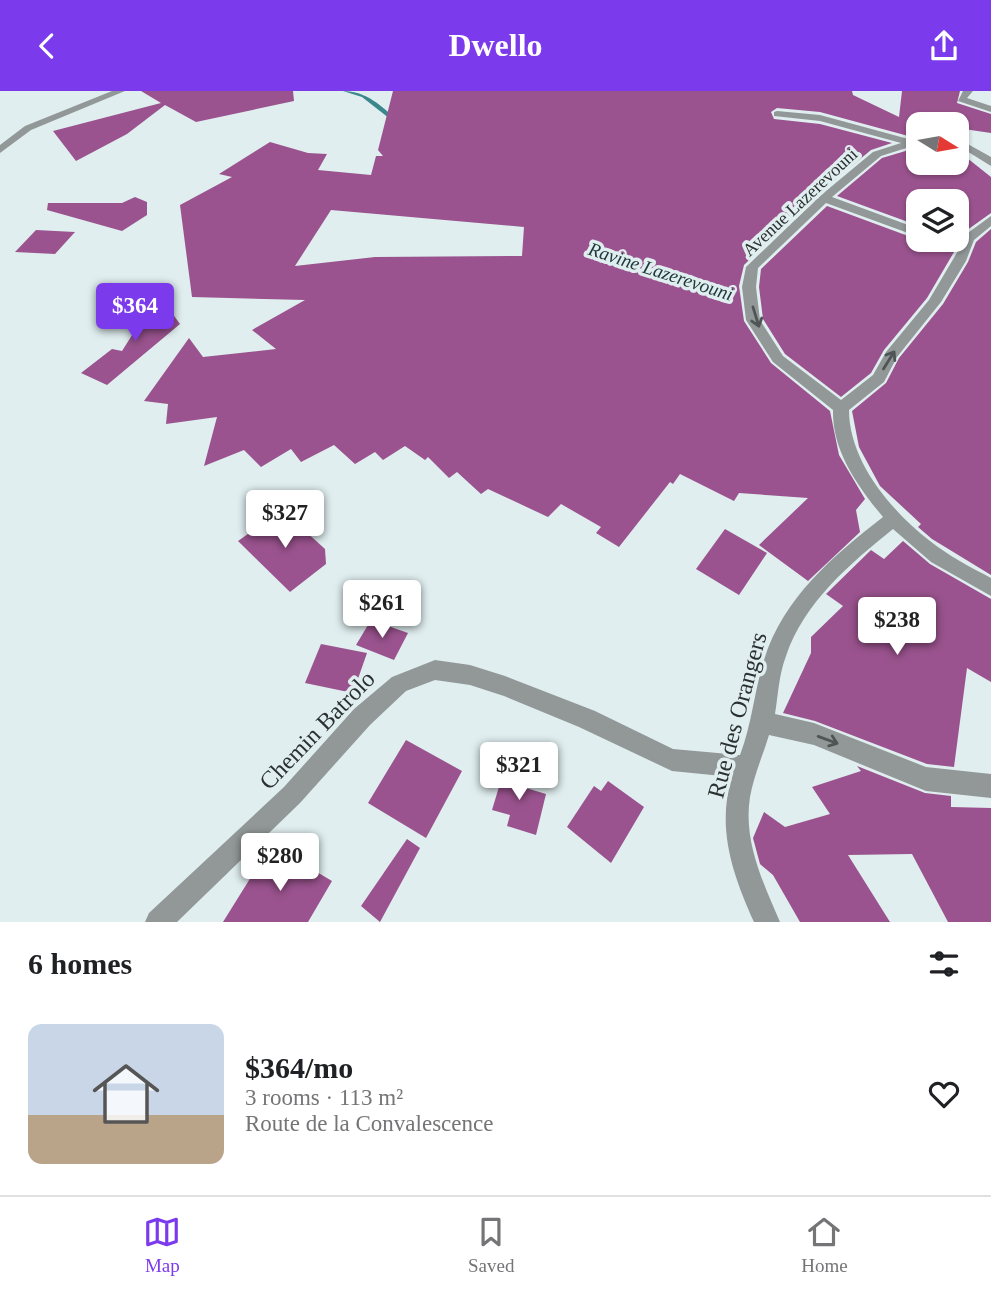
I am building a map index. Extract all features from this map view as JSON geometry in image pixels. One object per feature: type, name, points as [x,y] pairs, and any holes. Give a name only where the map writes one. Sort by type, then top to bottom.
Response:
[{"type":"street","points":[[0,150],[28,128],[120,91]]},
{"type":"street","points":[[965,95],[991,109]]},
{"type":"street","points":[[778,114],[799,121],[810,117],[820,118],[906,140]]},
{"type":"street","name":"Avenue Lazerevouni","points":[[842,408],[808,385],[778,359],[753,320],[749,287],[752,267],[824,198],[877,154],[906,145]]},
{"type":"street","points":[[970,148],[991,163]]},
{"type":"street","points":[[824,198],[906,228]]},
{"type":"street","points":[[969,241],[977,228],[991,220]]},
{"type":"street","points":[[962,252],[960,261],[934,302],[891,355],[878,378],[842,408],[839,422],[849,452],[893,519],[924,547],[991,588]]},
{"type":"street","name":"Rue des Orangers","points":[[767,922],[746,873],[738,830],[738,796],[762,722],[775,656],[792,617],[827,575],[893,519]]},
{"type":"street","name":"Chemin Batrolo","points":[[158,922],[292,795],[362,717],[399,684],[435,670],[470,675],[505,687],[587,719],[671,760],[748,767]]},
{"type":"street","points":[[762,722],[814,734],[926,779],[991,786]]},
{"type":"building","points":[[141,91],[293,91],[294,101],[196,122],[165,105],[127,134],[76,161],[53,131],[161,103]]},
{"type":"building","points":[[393,91],[852,91],[853,95],[899,117],[902,91],[960,91],[957,103],[991,114],[991,133],[970,130],[970,112],[906,112],[906,135],[820,112],[777,108],[771,112],[774,119],[820,124],[892,143],[871,150],[818,194],[744,265],[739,286],[744,321],[771,363],[830,411],[839,455],[865,499],[856,510],[860,532],[808,581],[759,545],[808,498],[739,493],[734,501],[680,474],[673,484],[670,482],[619,547],[596,533],[601,527],[561,504],[548,517],[488,489],[481,494],[457,472],[449,478],[428,457],[425,460],[405,446],[383,460],[375,452],[355,464],[334,445],[301,462],[291,449],[261,467],[244,450],[204,466],[217,417],[166,424],[168,404],[144,401],[189,338],[203,357],[276,349],[252,330],[305,300],[192,297],[180,205],[232,177],[219,174],[270,142],[308,153],[327,154],[318,170],[371,175],[376,156],[383,156],[378,150]],"holes":[[[331,210],[524,227],[522,256],[375,257],[295,266]]]},
{"type":"building","points":[[906,151],[906,175],[970,175],[970,160],[991,177],[991,213],[969,229],[969,189],[906,189],[906,221],[837,196],[882,158]]},
{"type":"building","points":[[135,197],[147,202],[147,215],[122,231],[47,210],[48,203],[122,203]]},
{"type":"building","points":[[827,206],[906,235],[906,252],[954,252],[927,298],[884,350],[871,373],[841,397],[785,354],[763,319],[759,287],[761,269]]},
{"type":"building","points":[[991,229],[991,575],[932,539],[918,527],[921,524],[880,486],[859,447],[852,411],[886,383],[899,358],[943,304],[968,262],[976,242]]},
{"type":"building","points":[[36,230],[75,232],[55,254],[15,252]]},
{"type":"building","points":[[158,294],[180,324],[107,385],[81,373],[112,349],[122,351]]},
{"type":"building","points":[[282,510],[325,549],[326,564],[290,592],[238,541]]},
{"type":"building","points":[[725,529],[767,553],[739,595],[696,569]]},
{"type":"building","points":[[903,541],[930,564],[991,599],[991,682],[967,668],[954,767],[927,764],[815,721],[783,713],[811,653],[811,637],[843,606],[826,594],[871,550],[884,559]]},
{"type":"building","points":[[371,620],[408,633],[394,660],[356,645]]},
{"type":"building","points":[[321,644],[367,653],[353,693],[305,683]]},
{"type":"building","points":[[406,740],[462,771],[426,838],[368,803]]},
{"type":"building","points":[[857,766],[925,793],[951,796],[951,807],[991,808],[991,922],[948,922],[912,854],[848,855],[890,922],[800,922],[773,875],[760,864],[753,838],[764,812],[785,827],[830,814],[812,787],[861,771]]},
{"type":"building","points":[[505,767],[529,775],[526,788],[546,794],[536,835],[507,826],[510,815],[492,810]]},
{"type":"building","points":[[608,781],[644,807],[611,863],[567,827],[594,786],[601,791]]},
{"type":"building","points":[[407,839],[420,848],[380,922],[361,906]]},
{"type":"building","points":[[285,853],[332,881],[308,922],[223,922],[264,856],[278,864]]},
{"type":"waterway","name":"Ravine Lazerevouni","points":[[345,91],[364,96],[396,121]]}]
